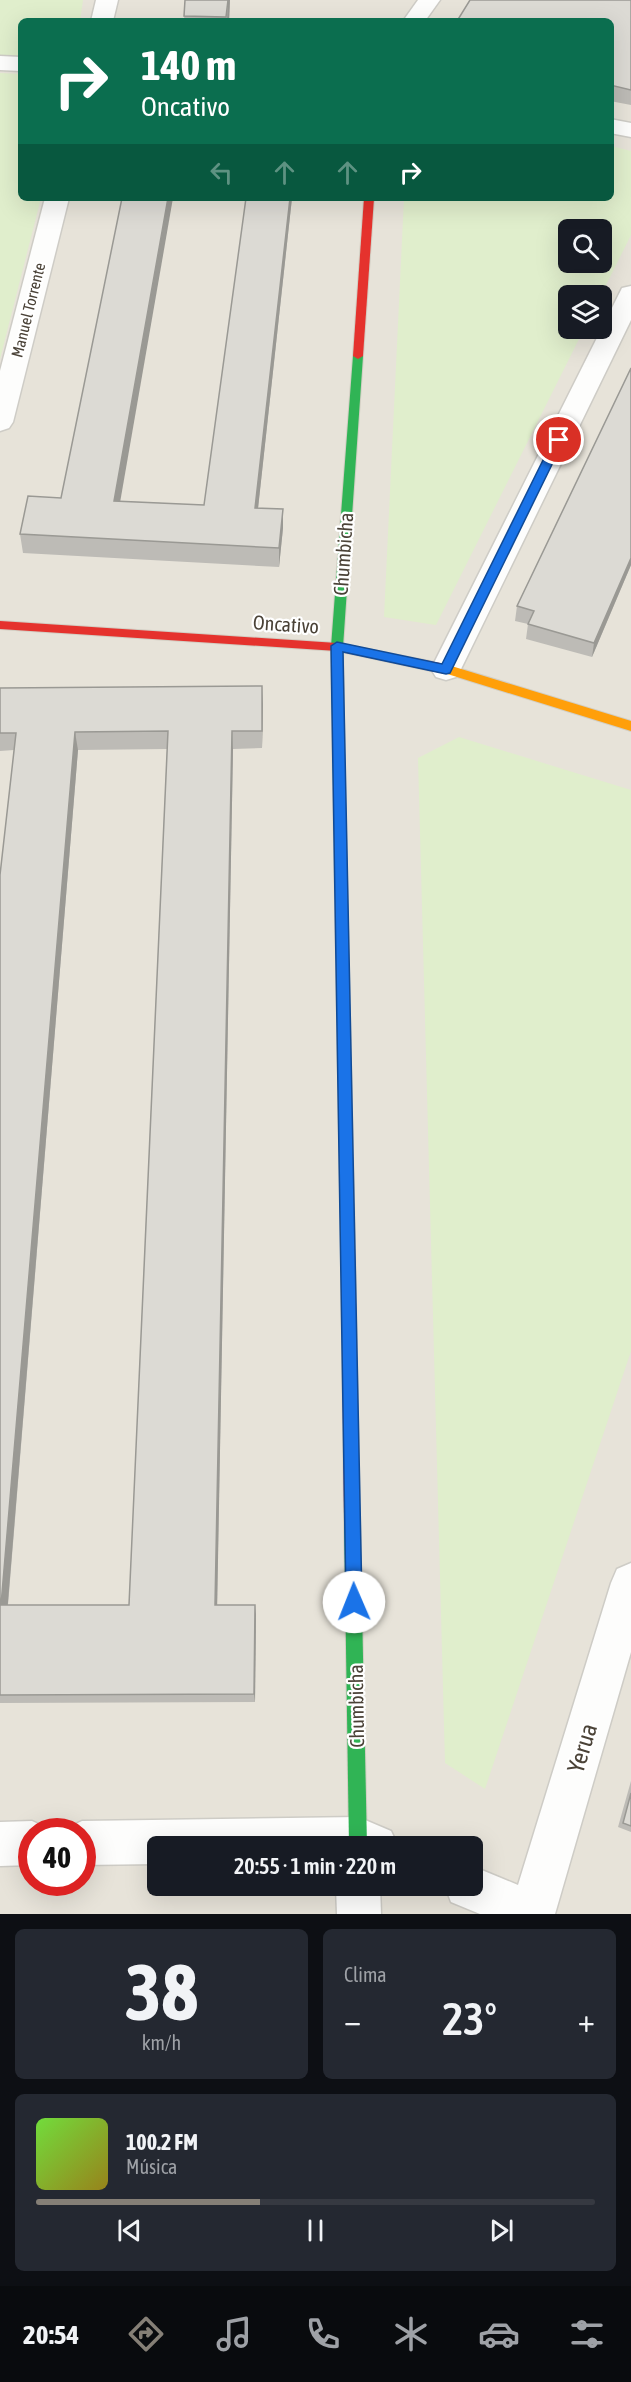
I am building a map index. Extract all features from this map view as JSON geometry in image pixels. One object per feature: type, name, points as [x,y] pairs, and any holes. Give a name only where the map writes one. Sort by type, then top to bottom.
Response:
[{"type":"street","points":[[103,18],[107,0]]},
{"type":"street","points":[[416,18],[429,0]]},
{"type":"street","points":[[0,63],[18,64]]},
{"type":"street","points":[[614,127],[631,130]]},
{"type":"street","name":"Manuel Torrente","points":[[0,422],[56,201]]},
{"type":"street","name":"Chumbicha","points":[[364,1836],[337,646],[369,201]]},
{"type":"street","points":[[446,669],[631,294]]},
{"type":"street","name":"Oncativo","points":[[0,625],[337,646],[446,669],[631,726]]},
{"type":"street","name":"Yerua","points":[[533,1914],[631,1583]]},
{"type":"street","points":[[0,1844],[18,1843]]},
{"type":"street","points":[[96,1843],[147,1843]]},
{"type":"street","points":[[483,1893],[533,1914]]},
{"type":"street","points":[[358,1896],[358,1914]]},
{"type":"shaded area","points":[[0,0],[631,0],[631,1914],[0,1914]]},
{"type":"green space","points":[[0,0],[83,0],[80,18],[18,18],[18,56],[0,56]]},
{"type":"green space","points":[[0,73],[18,74],[18,201],[40,201],[0,359]]},
{"type":"green space","points":[[614,147],[631,151],[631,235],[612,273],[606,285],[558,285],[558,339],[579,339],[436,625],[384,617],[404,201],[614,201]]},
{"type":"green space","points":[[459,737],[631,790],[631,1351],[485,1789],[445,1763],[418,758]]},
{"type":"building","points":[[185,0],[228,0],[226,17],[184,16]]},
{"type":"building","points":[[470,0],[631,0],[631,90],[614,86],[614,18],[459,18]]},
{"type":"building","points":[[121,201],[167,201],[114,501],[204,505],[246,201],[290,201],[255,508],[283,509],[279,548],[20,534],[28,496],[61,498]]},
{"type":"building","points":[[631,368],[631,558],[594,643],[528,624],[534,611],[517,606]]},
{"type":"building","points":[[262,686],[262,731],[232,731],[215,1605],[255,1605],[254,1694],[0,1695],[0,875],[16,733],[0,733],[0,688]],"holes":[[[168,731],[129,1605],[1,1605],[75,732]]]},
{"type":"building","points":[[631,1793],[631,1826],[623,1823]]},
{"type":"traffic: fast","points":[[339,786],[337,647],[358,356]]},
{"type":"traffic: fast","points":[[352,1515],[358,1836]]},
{"type":"traffic: slow","points":[[445,669],[631,726]]},
{"type":"traffic: slow","points":[[339,786],[348,1248]]},
{"type":"traffic: jam","points":[[358,356],[369,201]]},
{"type":"traffic: jam","points":[[0,625],[337,647],[445,669]]},
{"type":"traffic: jam","points":[[348,1248],[352,1515]]},
{"type":"route","points":[[354,1602],[337,646],[446,669],[559,440]]}]
